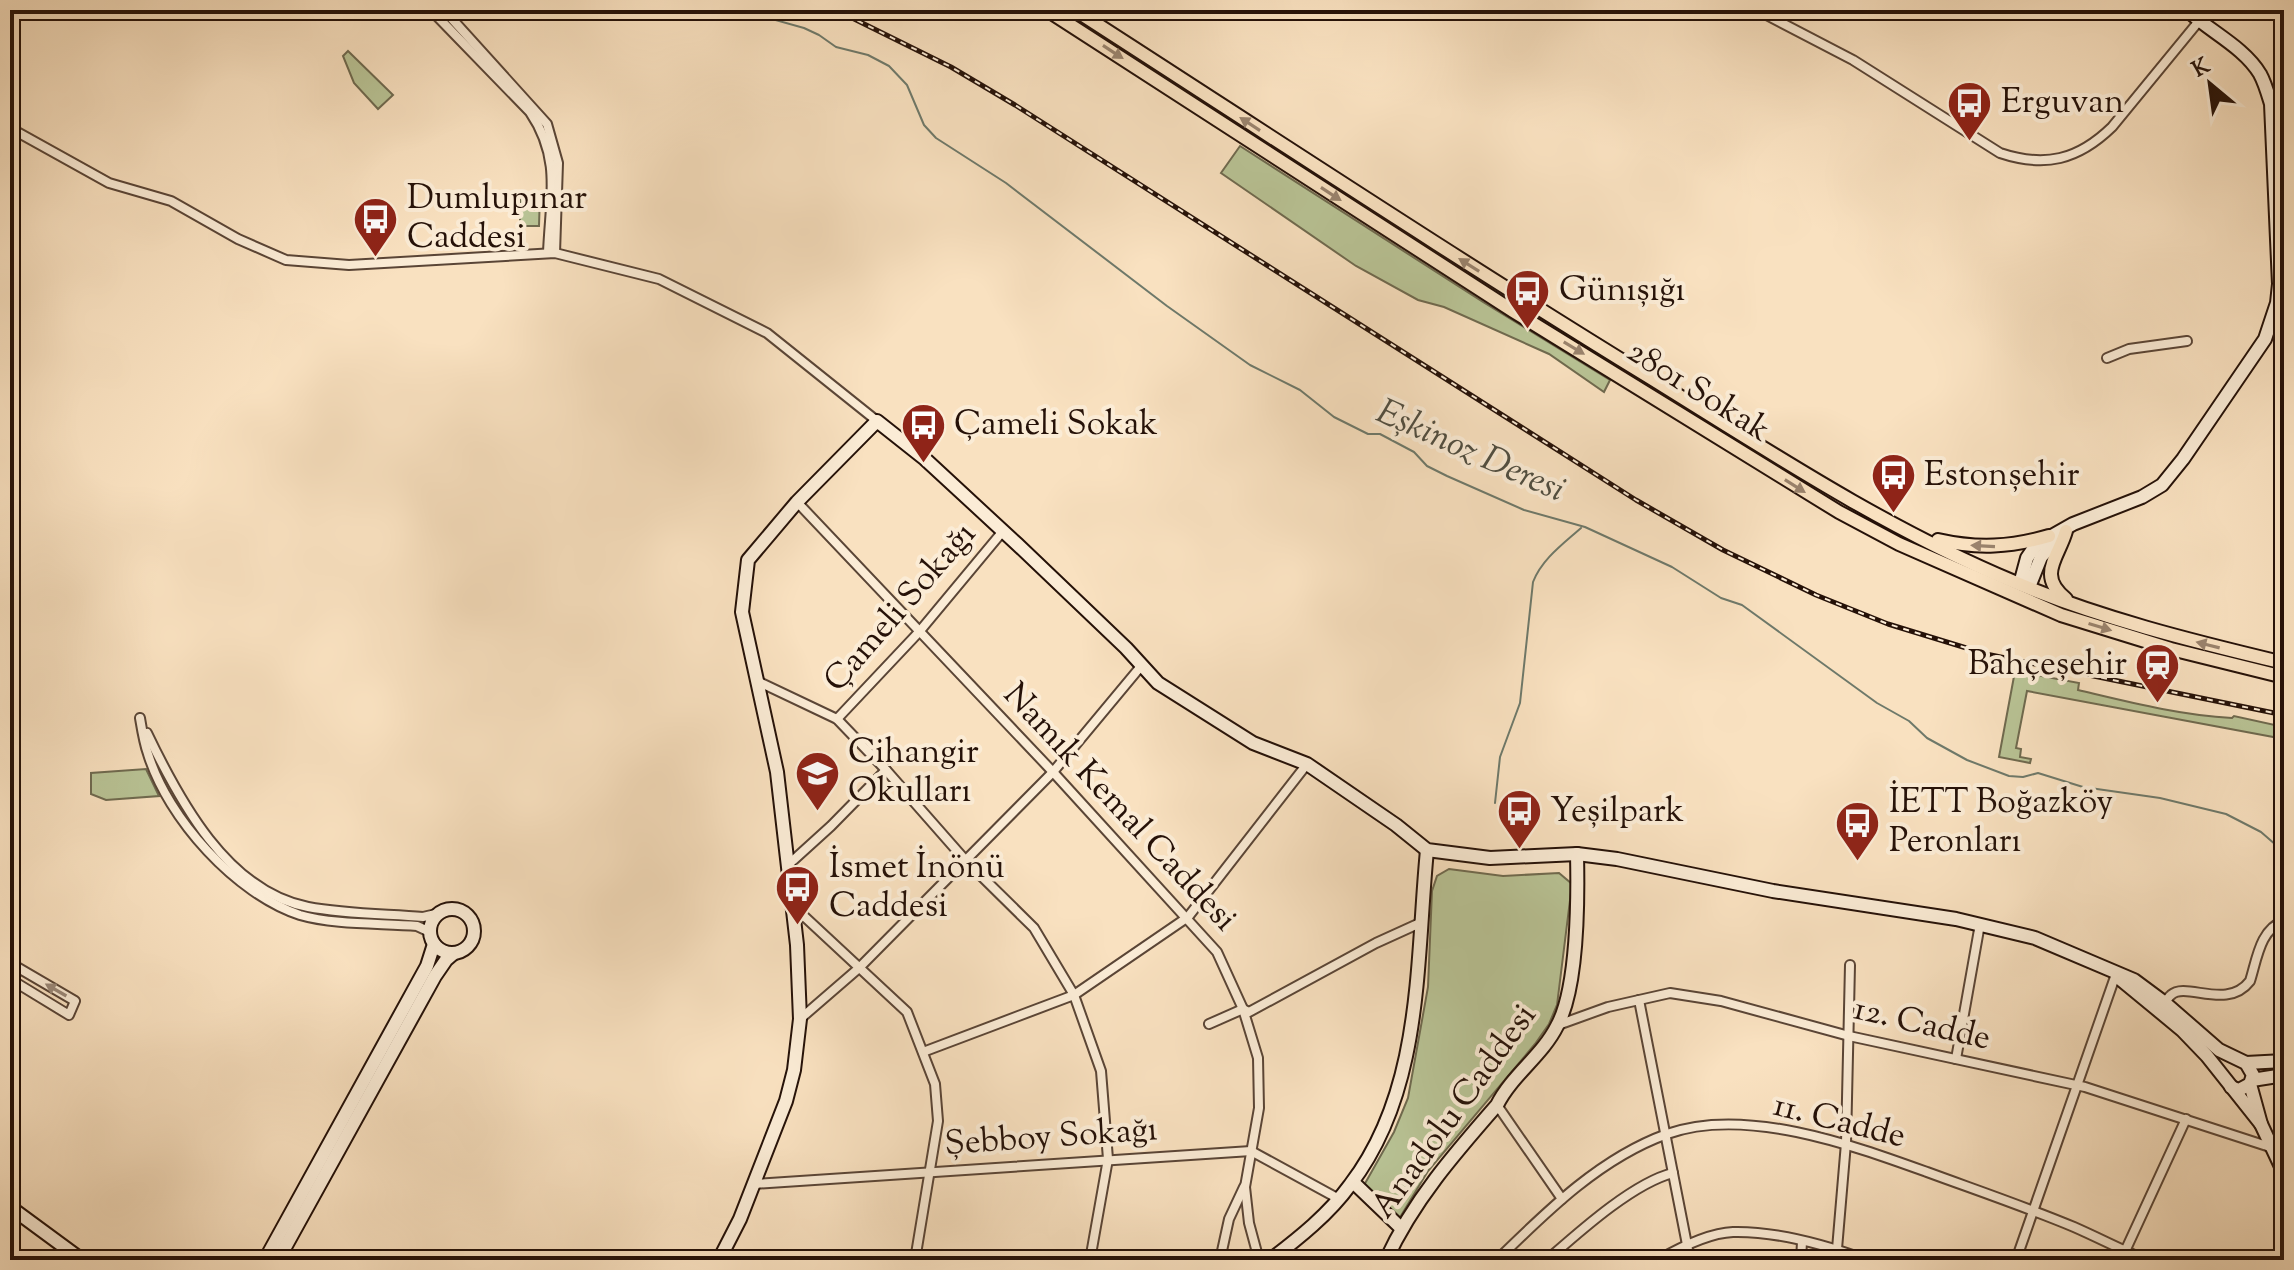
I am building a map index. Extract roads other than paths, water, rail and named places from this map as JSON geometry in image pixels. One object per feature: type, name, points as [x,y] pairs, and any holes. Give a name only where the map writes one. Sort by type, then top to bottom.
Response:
[{"type":"main road","name":"2801 Sokak","points":[[1047,10],[1513,311],[1803,491],[1899,544],[2024,590],[2174,637],[2284,663]]},
{"type":"main road","name":"2801 Sokak","points":[[1075,10],[1388,214],[1800,471],[2024,590],[2061,615],[2171,649],[2284,677]]},
{"type":"main road","points":[[2070,528],[2051,569],[2058,593],[2071,604]]},
{"type":"main road","points":[[1916,535],[1984,547],[2008,547],[2049,536]]},
{"type":"street","points":[[431,10],[530,112],[541,129],[552,161],[551,253]]},
{"type":"street","points":[[444,10],[547,124],[558,163],[551,253]]},
{"type":"street","points":[[1757,10],[1853,60],[2000,153],[2021,160],[2047,162],[2069,156],[2096,142],[2199,21]]},
{"type":"street","points":[[2024,590],[2031,551],[2049,536],[2110,512],[2162,485],[2265,339],[2277,303],[2271,104],[2259,71],[2187,10]]},
{"type":"street","points":[[10,128],[109,183],[171,201],[238,239],[286,260],[349,265],[551,253],[659,279],[767,333],[925,459],[1158,683],[1253,743],[1307,764],[1427,850],[1490,858],[1577,854],[1617,859],[1773,891],[1980,924],[2035,938],[2116,974],[2128,987],[2163,1007],[2219,1050],[2244,1062],[2252,1070],[2251,1082],[2261,1124]]},
{"type":"street","points":[[2107,358],[2129,349],[2187,341]]},
{"type":"street","points":[[719,1260],[754,1184],[790,1085],[800,1019],[792,905],[777,772],[742,612],[748,560],[797,502],[877,421]]},
{"type":"street","name":"Namık Kemal Caddesi","points":[[797,502],[1053,772],[1217,952],[1243,1009],[1258,1058],[1259,1108],[1245,1187],[1249,1223],[1259,1260]]},
{"type":"street","points":[[2024,590],[2041,557],[2070,528]]},
{"type":"street","name":"Çameli Sokağı","points":[[837,719],[919,632],[1003,531]]},
{"type":"street","points":[[800,1019],[859,968],[1053,772],[1142,665]]},
{"type":"street","points":[[757,681],[837,719],[966,861],[1034,928],[1074,995],[1101,1071],[1108,1159],[1090,1260]]},
{"type":"street","points":[[276,1260],[435,976],[453,954],[467,949],[472,943],[475,936],[473,921],[455,909],[423,917],[305,907],[270,892],[237,869],[211,842],[183,804],[140,718],[149,757],[175,810],[213,857],[232,875],[268,902],[303,916],[417,926],[432,938],[439,949],[453,954]]},
{"type":"street","points":[[923,1052],[1074,995],[1188,917],[1307,764]]},
{"type":"street","points":[[788,865],[886,770]]},
{"type":"street","points":[[1270,1260],[1339,1199],[1353,1182],[1385,1124],[1403,1073],[1414,1012],[1427,850]]},
{"type":"street","name":"Anadolu Caddesi","points":[[1386,1260],[1401,1228],[1454,1156],[1497,1105],[1504,1089],[1558,1025],[1569,985],[1579,900],[1577,854]]},
{"type":"street","points":[[792,905],[907,1012],[935,1084],[938,1121],[915,1260]]},
{"type":"street","points":[[276,1260],[427,966],[431,924],[440,913]]},
{"type":"street","points":[[2163,1007],[2170,995],[2177,992],[2214,995],[2245,987],[2250,981],[2266,933],[2273,925],[2284,921]]},
{"type":"street","points":[[1209,1024],[1243,1009],[1249,1012],[1376,943],[1420,923]]},
{"type":"street","points":[[1956,1059],[1980,924]]},
{"type":"street","points":[[10,963],[75,1001],[69,1015],[10,979]]},
{"type":"street","points":[[1837,1249],[1846,1143],[1850,965]]},
{"type":"street","points":[[2016,1260],[2116,974]]},
{"type":"street","name":"12. Cadde","points":[[1558,1025],[1608,1007],[1670,993],[1721,1001],[1849,1036],[2079,1086],[2273,1148]]},
{"type":"street","points":[[1639,1000],[1690,1260]]},
{"type":"street","points":[[2163,1007],[2261,1124],[2284,1173]]},
{"type":"street","points":[[2284,1061],[2244,1062],[2228,1066],[2224,1075],[2228,1084],[2239,1090],[2251,1082],[2284,1075]]},
{"type":"street","points":[[1497,1105],[1562,1199]]},
{"type":"street","points":[[2123,1256],[2186,1119]]},
{"type":"street","name":"11. Cadde","points":[[1497,1260],[1562,1199],[1622,1156],[1666,1134],[1692,1128],[1738,1126],[1811,1135],[1846,1143],[2034,1211],[2123,1256],[2146,1260]]},
{"type":"street","points":[[1251,1151],[1339,1199]]},
{"type":"street","name":"Şebboy Sokağı","points":[[754,1184],[1251,1151]]},
{"type":"street","points":[[1547,1260],[1580,1231],[1655,1177],[1673,1173]]},
{"type":"street","points":[[1353,1182],[1401,1228]]},
{"type":"street","points":[[1220,1260],[1229,1219],[1245,1187]]},
{"type":"street","points":[[10,1207],[82,1260]]},
{"type":"street","points":[[1658,1260],[1687,1245],[1731,1232],[1769,1235],[1837,1249],[1867,1260]]},
{"type":"street","points":[[1801,1260],[1802,1242]]},
{"type":"waterway","name":"Eşkinoz Deresi","points":[[647,10],[671,13],[691,10]]},
{"type":"waterway","name":"Eşkinoz Deresi","points":[[740,10],[804,28],[836,47],[868,55],[889,66],[907,85],[924,125],[936,138],[1006,183],[1250,365],[1300,390],[1334,417],[1368,434],[1380,434],[1414,452],[1427,466],[1447,476],[1524,510],[1585,527],[1672,567],[1721,598],[1742,605],[1877,703],[1909,721],[1927,738],[1967,760],[2009,776],[2023,777],[2038,773],[2083,787],[2160,798],[2226,814],[2261,832],[2284,852]]},
{"type":"waterway","points":[[1495,803],[1500,757],[1520,703],[1533,582],[1547,559],[1581,528]]},
{"type":"railway","points":[[836,10],[951,67],[1015,105],[1636,500],[1723,550],[1816,595],[1888,624],[1986,654],[2284,715]]},
{"type":"place","name":"Erguvan","points":[[1970,142]]},
{"type":"place","name":"Dumlupınar Caddesi","points":[[376,258]]},
{"type":"place","name":"Günışığı","points":[[1528,330]]},
{"type":"place","name":"Çameli Sokak","points":[[923,464]]},
{"type":"place","name":"Estonşehir","points":[[1893,515]]},
{"type":"place","name":"Bahçeşehir","points":[[2158,704]]},
{"type":"place","name":"Cihangir Okulları","points":[[817,812]]},
{"type":"place","name":"Yeşilpark","points":[[1519,851]]},
{"type":"place","name":"İETT Boğazköy Peronları","points":[[1858,862]]},
{"type":"place","name":"İsmet İnönü Caddesi","points":[[798,927]]}]
